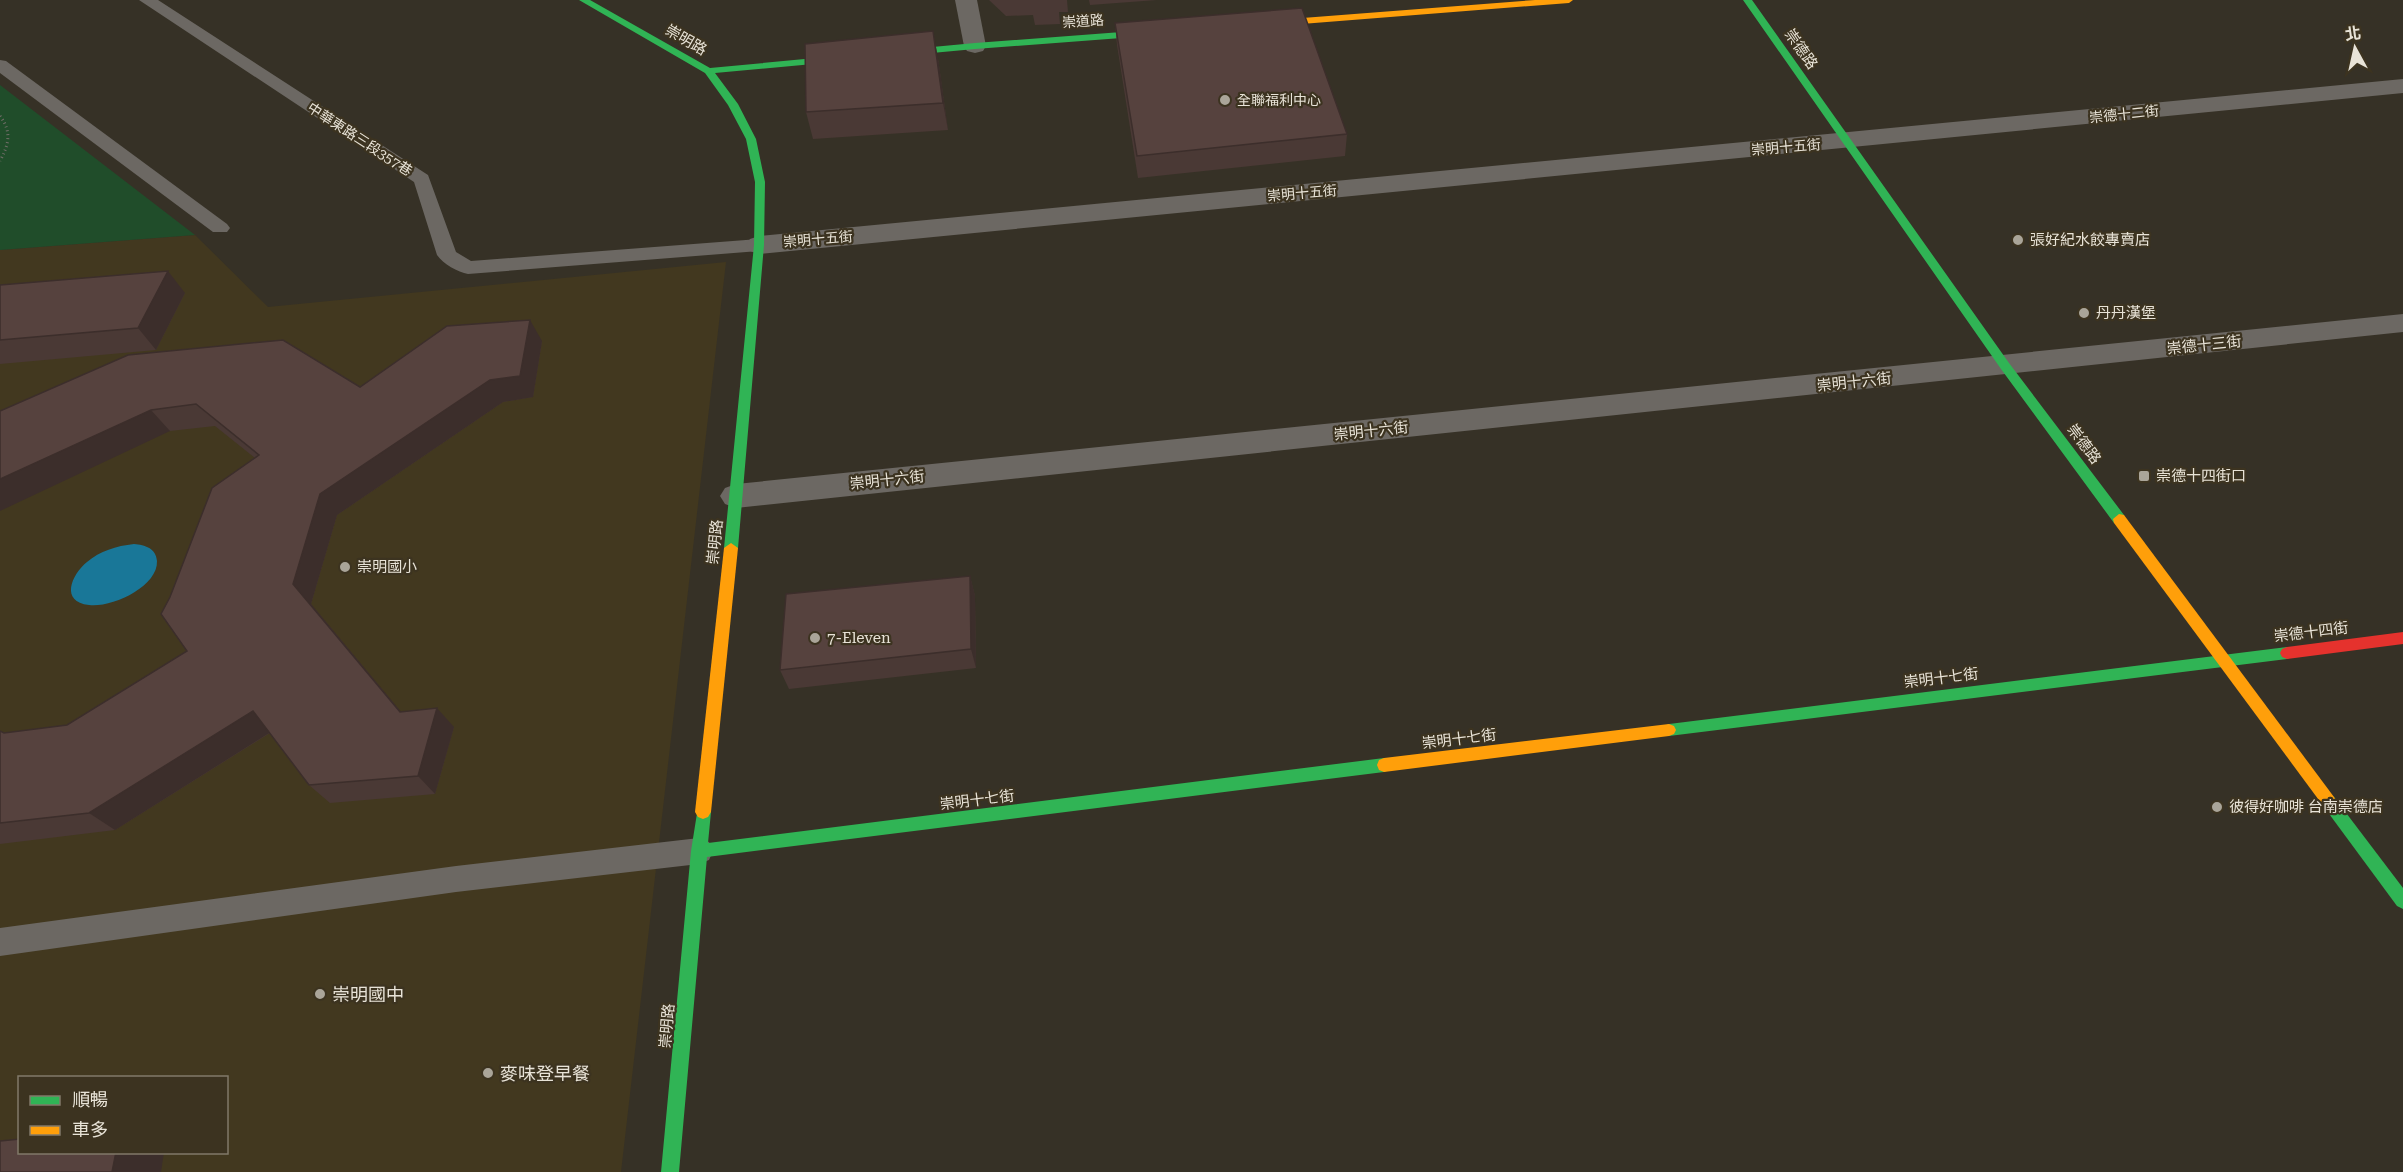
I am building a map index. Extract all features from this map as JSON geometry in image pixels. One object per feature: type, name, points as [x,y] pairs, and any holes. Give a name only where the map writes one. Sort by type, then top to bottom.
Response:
[{"type":"street","name":"崇明路","points":[[583,0],[708,71],[733,104],[751,139],[760,182],[759,245],[736,496],[699,851],[670,1172]]},
{"type":"street","points":[[966,0],[975,46]]},
{"type":"street","points":[[1248,25],[1569,0]]},
{"type":"street","name":"崇德路","points":[[1747,0],[2005,366],[2403,901]]},
{"type":"street","name":"崇道路","points":[[708,71],[1177,30]]},
{"type":"street","name":"崇德十二街","points":[[1845,141],[2403,86]]},
{"type":"street","name":"崇明十五街","points":[[759,245],[1845,141]]},
{"type":"street","name":"崇德十三街","points":[[2005,366],[2403,323]]},
{"type":"street","name":"崇明十六街","points":[[736,496],[2005,366]]},
{"type":"street","name":"崇德十四街","points":[[2223,659],[2403,638]]},
{"type":"street","name":"崇明十七街","points":[[699,851],[2223,659]]},
{"type":"lane","name":"中華東路三段357巷","points":[[147,0],[422,179],[447,255],[468,268],[759,245]]},
{"type":"lane","points":[[0,65],[220,228]]},
{"type":"lane","points":[[0,942],[456,879],[699,851]]},
{"type":"path","points":[[0,116],[10,134],[9,144],[0,161]]},
{"type":"shaded area","name":"崇明國小","points":[[195,235],[268,307],[726,262],[621,1172],[0,1172],[0,250]]},
{"type":"green space","points":[[0,85],[195,235],[0,250]]},
{"type":"water","points":[[134,544],[149,548],[155,553],[157,561],[150,579],[142,587],[120,599],[98,605],[80,603],[74,599],[71,587],[81,567],[97,555]]},
{"type":"building","name":"全聯福利中心","points":[[1302,8],[1347,134],[1137,156],[1115,23]]},
{"type":"building","points":[[933,31],[943,103],[806,112],[805,44]]},
{"type":"building","points":[[168,271],[138,328],[0,340],[0,285]]},
{"type":"building","points":[[530,320],[520,376],[490,380],[320,494],[293,584],[400,712],[437,708],[418,776],[309,785],[253,711],[89,813],[0,823],[0,731],[4,733],[67,725],[187,651],[161,614],[170,597],[212,488],[259,455],[196,404],[151,410],[0,479],[0,411],[128,355],[283,340],[360,387],[447,326]]},
{"type":"building","points":[[970,576],[971,649],[780,670],[786,594]]},
{"type":"building","points":[[18,1139],[18,1154],[116,1154],[112,1172],[0,1172],[0,1141]]},
{"type":"traffic: fast","points":[[583,0],[708,71],[733,104],[751,139],[760,182],[759,245],[731,548]]},
{"type":"traffic: fast","points":[[1747,0],[2005,366],[2119,519]]},
{"type":"traffic: fast","points":[[708,71],[975,46],[1161,32]]},
{"type":"traffic: fast","points":[[1669,730],[2287,653]]},
{"type":"traffic: fast","points":[[699,851],[1384,765]]},
{"type":"traffic: fast","points":[[2329,802],[2403,901]]},
{"type":"traffic: fast","points":[[670,1172],[703,812]]},
{"type":"traffic: slow","points":[[1263,24],[1569,0]]},
{"type":"traffic: slow","points":[[2119,519],[2329,802]]},
{"type":"traffic: slow","points":[[703,812],[731,548]]},
{"type":"traffic: slow","points":[[1384,765],[1669,730]]},
{"type":"traffic: jam","points":[[2287,653],[2403,638]]},
{"type":"place","name":"全聯福利中心","points":[[1225,100]]},
{"type":"place","name":"張好紀水餃專賣店","points":[[2018,240]]},
{"type":"place","name":"丹丹漢堡","points":[[2084,313]]},
{"type":"place","name":"崇德十四街口","points":[[2144,476]]},
{"type":"place","name":"崇明國小","points":[[345,567]]},
{"type":"place","name":"7-Eleven","points":[[815,638]]},
{"type":"place","name":"彼得好咖啡 台南崇德店","points":[[2217,807]]},
{"type":"place","name":"崇明國中","points":[[320,994]]},
{"type":"place","name":"麥味登早餐","points":[[488,1073]]}]
